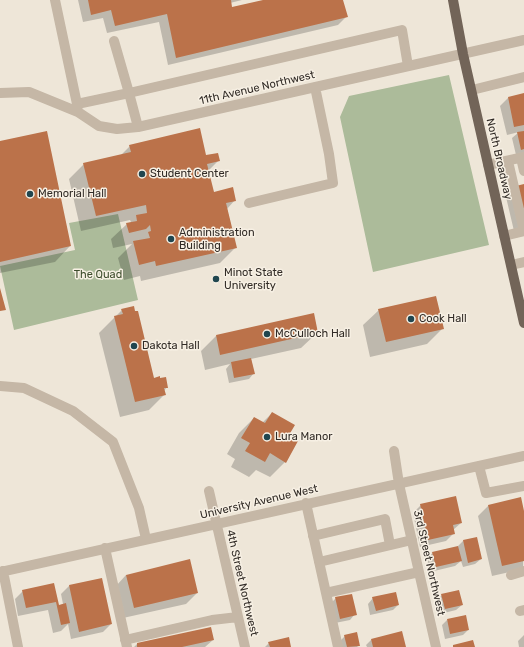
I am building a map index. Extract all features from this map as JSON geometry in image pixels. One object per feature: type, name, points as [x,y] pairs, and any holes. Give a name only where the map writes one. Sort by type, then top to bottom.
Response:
[{"type":"main road","name":"North Broadway","points":[[452,0],[524,323]]},
{"type":"street","points":[[55,0],[77,108],[129,93],[402,30],[408,66]]},
{"type":"street","name":"11th Avenue Northwest","points":[[0,93],[29,92],[77,108],[99,126],[117,129],[138,127],[524,40]]},
{"type":"street","points":[[114,41],[138,127]]},
{"type":"street","points":[[472,90],[524,77]]},
{"type":"street","points":[[249,203],[333,183],[329,154],[315,87]]},
{"type":"street","points":[[488,165],[522,158],[524,171]]},
{"type":"street","points":[[504,236],[524,231],[508,161]]},
{"type":"street","points":[[511,265],[524,262]]},
{"type":"street","points":[[0,386],[24,388],[73,412],[113,442],[139,508],[146,539]]},
{"type":"street","name":"3rd Street Northwest","points":[[394,451],[399,484],[436,647]]},
{"type":"street","name":"University Avenue West","points":[[2,571],[524,456]]},
{"type":"street","points":[[479,466],[486,493],[524,486]]},
{"type":"street","name":"4th Street Northwest","points":[[209,491],[245,647]]},
{"type":"street","points":[[306,503],[338,647]]},
{"type":"street","points":[[313,536],[385,519],[390,545]]},
{"type":"street","points":[[319,562],[412,540]]},
{"type":"street","points":[[105,548],[126,643],[212,620],[238,617]]},
{"type":"street","points":[[2,571],[18,647]]},
{"type":"street","points":[[326,593],[419,572]]},
{"type":"street","points":[[511,575],[524,572]]},
{"type":"green space","points":[[449,75],[489,245],[373,272],[340,117],[349,96]]},
{"type":"green space","name":"The Quad","points":[[118,214],[138,300],[14,330],[0,266],[75,250],[69,223]]},
{"type":"building","points":[[88,0],[231,0],[232,7],[263,0],[343,0],[348,17],[176,58],[167,14],[115,26],[111,10],[91,15]]},
{"type":"building","points":[[524,93],[524,125],[514,127],[508,97]]},
{"type":"building","points":[[200,128],[206,155],[218,153],[220,161],[207,164],[214,192],[233,187],[236,201],[226,203],[237,248],[156,266],[155,261],[139,265],[133,241],[150,238],[148,232],[151,231],[150,225],[146,229],[129,233],[126,223],[137,221],[136,215],[147,213],[146,205],[96,216],[83,163],[131,152],[129,145]]},
{"type":"building","name":"Memorial Hall","points":[[47,131],[71,246],[0,262],[0,141]]},
{"type":"building","points":[[524,131],[524,149],[521,150],[517,132]]},
{"type":"building","points":[[524,184],[524,217],[516,186]]},
{"type":"building","points":[[0,288],[6,310],[0,311]]},
{"type":"building","name":"Cook Hall","points":[[436,296],[444,329],[386,342],[378,309]]},
{"type":"building","name":"Dakota Hall","points":[[134,306],[135,311],[138,311],[154,378],[160,376],[160,378],[166,377],[168,388],[164,388],[166,395],[135,402],[114,316],[123,314],[121,309]]},
{"type":"building","name":"McCulloch Hall","points":[[314,313],[318,333],[220,355],[216,335]]},
{"type":"building","points":[[251,358],[255,374],[234,378],[231,362]]},
{"type":"building","name":"Lura Manor","points":[[272,412],[295,425],[289,435],[298,441],[286,463],[270,453],[265,462],[245,451],[250,443],[241,438],[254,417],[265,423]]},
{"type":"building","points":[[456,496],[462,523],[453,525],[455,534],[428,540],[420,504]]},
{"type":"building","points":[[521,497],[524,511],[524,561],[502,566],[488,505]]},
{"type":"building","points":[[477,537],[482,559],[468,563],[463,540]]},
{"type":"building","points":[[458,546],[462,561],[436,567],[432,552]]},
{"type":"building","points":[[190,559],[198,593],[134,608],[126,575]]},
{"type":"building","points":[[102,578],[112,624],[79,632],[69,585]]},
{"type":"building","points":[[54,583],[59,605],[66,603],[70,623],[61,625],[56,602],[26,608],[22,590]]},
{"type":"building","points":[[459,590],[463,605],[445,609],[441,594]]},
{"type":"building","points":[[396,592],[399,605],[376,611],[372,597]]},
{"type":"building","points":[[352,594],[357,615],[340,619],[335,597]]},
{"type":"building","points":[[466,615],[469,630],[450,634],[447,619]]},
{"type":"building","points":[[211,627],[214,640],[182,647],[137,647],[137,643]]},
{"type":"building","points":[[402,631],[406,647],[373,647],[371,639]]},
{"type":"building","points":[[357,632],[360,646],[347,647],[344,635]]},
{"type":"building","points":[[289,637],[291,647],[270,647],[268,642]]},
{"type":"building","points":[[473,640],[475,647],[453,647],[453,645]]},
{"type":"place","name":"Student Center","points":[[142,174]]},
{"type":"place","name":"Memorial Hall","points":[[30,194]]},
{"type":"place","name":"Administration Building","points":[[171,239]]},
{"type":"place","name":"Minot State University","points":[[216,279]]},
{"type":"place","name":"Cook Hall","points":[[411,319]]},
{"type":"place","name":"McCulloch Hall","points":[[267,334]]},
{"type":"place","name":"Dakota Hall","points":[[134,346]]},
{"type":"place","name":"Lura Manor","points":[[267,437]]}]
